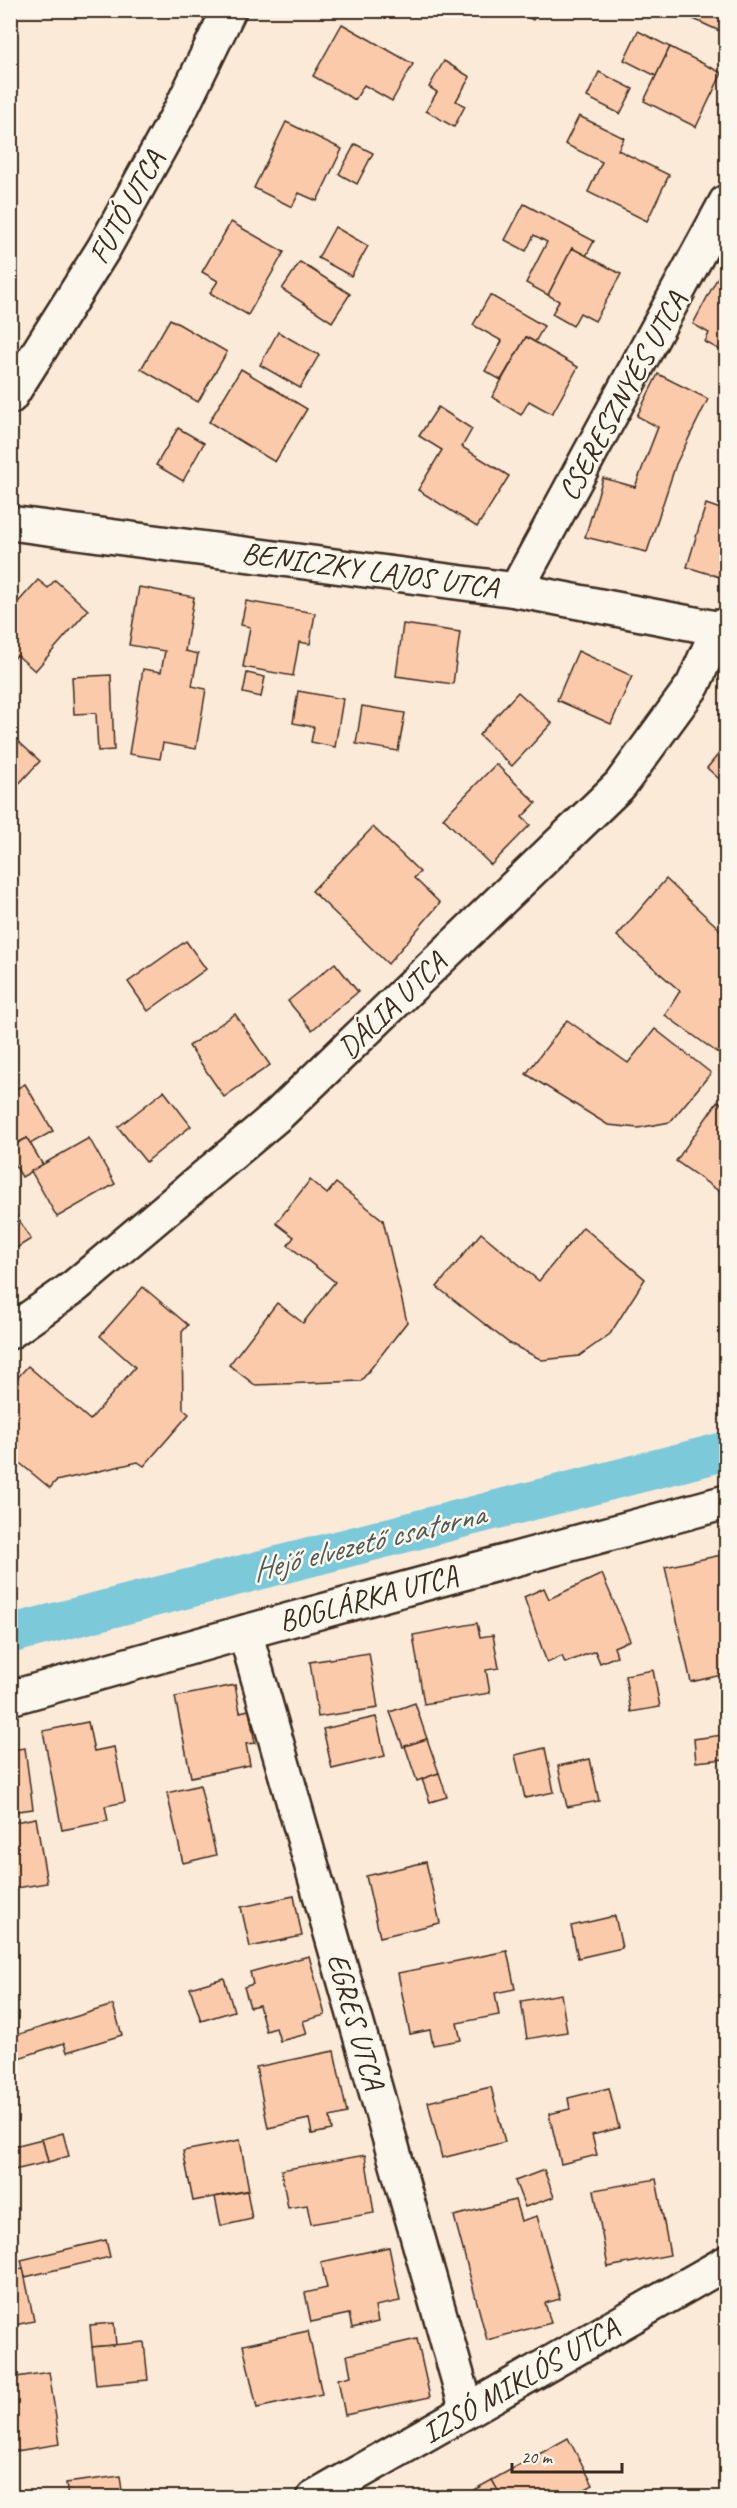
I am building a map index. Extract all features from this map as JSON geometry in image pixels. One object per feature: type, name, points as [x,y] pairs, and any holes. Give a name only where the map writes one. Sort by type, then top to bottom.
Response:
[{"type":"street","name":"FUTÓ UTCA","points":[[10,397],[104,249],[180,111],[228,10]]},
{"type":"street","name":"CSERESZNYÉS UTCA","points":[[516,590],[726,202]]},
{"type":"street","name":"BENICZKY LAJOS UTCA","points":[[10,523],[516,590],[723,629]]},
{"type":"street","name":"DÁLIA UTCA","points":[[10,1332],[74,1287],[279,1114],[620,785],[693,685],[723,629]]},
{"type":"street","name":"BOGLÁRKA UTCA","points":[[10,1698],[726,1502]]},
{"type":"street","name":"EGRES UTCA","points":[[245,1632],[467,2410]]},
{"type":"street","name":"IZSÓ MIKLÓS UTCA","points":[[314,2498],[726,2263]]},
{"type":"building","points":[[514,10],[539,10],[533,20]]},
{"type":"building","points":[[674,10],[726,10],[726,34]]},
{"type":"building","points":[[342,24],[413,64],[392,101],[364,85],[355,100],[313,76]]},
{"type":"building","points":[[638,31],[670,47],[656,76],[624,60]]},
{"type":"building","points":[[670,47],[722,73],[696,127],[644,101]]},
{"type":"building","points":[[444,61],[470,77],[456,101],[465,106],[454,127],[426,111],[437,92],[429,87]]},
{"type":"building","points":[[599,72],[633,89],[620,114],[587,97]]},
{"type":"building","points":[[579,116],[624,138],[618,150],[669,175],[647,221],[588,192],[602,162],[565,144]]},
{"type":"building","points":[[286,122],[342,149],[317,201],[299,193],[292,207],[254,188]]},
{"type":"building","points":[[355,144],[373,153],[357,184],[339,174]]},
{"type":"building","points":[[524,204],[594,241],[586,256],[572,248],[548,295],[526,283],[547,242],[534,235],[526,251],[505,240]]},
{"type":"building","points":[[231,222],[284,252],[248,315],[210,293],[218,281],[202,272]]},
{"type":"building","points":[[335,227],[368,246],[351,276],[318,258]]},
{"type":"building","points":[[572,248],[621,274],[595,321],[580,313],[573,326],[552,314],[559,301],[548,295]]},
{"type":"building","points":[[300,262],[350,294],[332,322],[282,289]]},
{"type":"building","points":[[720,273],[726,276],[726,353],[705,342],[709,333],[693,324]]},
{"type":"building","points":[[490,295],[544,326],[535,342],[526,337],[501,380],[485,371],[502,341],[473,325]]},
{"type":"building","points":[[170,319],[227,352],[198,402],[141,369]]},
{"type":"building","points":[[278,332],[319,355],[300,388],[260,365]]},
{"type":"building","points":[[526,337],[578,367],[552,414],[529,401],[521,415],[492,397]]},
{"type":"building","points":[[241,369],[307,409],[275,462],[209,422]]},
{"type":"building","points":[[658,374],[708,399],[676,464],[647,552],[585,537],[603,478],[635,487],[658,427],[637,416]]},
{"type":"building","points":[[438,407],[472,429],[462,447],[509,476],[477,527],[418,490],[442,450],[419,436]]},
{"type":"building","points":[[178,428],[204,443],[183,481],[156,465]]},
{"type":"building","points":[[706,504],[726,511],[726,579],[687,567]]},
{"type":"building","points":[[38,580],[48,588],[55,580],[88,610],[35,671],[17,655],[10,663],[10,611]]},
{"type":"building","points":[[139,587],[194,597],[185,651],[198,654],[192,686],[206,689],[196,749],[163,743],[160,759],[129,754],[143,669],[161,672],[165,651],[129,645]]},
{"type":"building","points":[[246,601],[315,613],[310,644],[299,642],[293,676],[243,667],[250,627],[241,625]]},
{"type":"building","points":[[403,624],[460,632],[453,684],[396,676]]},
{"type":"building","points":[[578,651],[632,676],[611,724],[557,700]]},
{"type":"building","points":[[247,673],[265,677],[261,697],[243,693]]},
{"type":"building","points":[[111,675],[114,750],[98,751],[96,713],[74,714],[72,677]]},
{"type":"building","points":[[298,691],[343,699],[335,747],[311,742],[314,727],[293,723]]},
{"type":"building","points":[[518,692],[552,723],[512,766],[479,735]]},
{"type":"building","points":[[362,706],[405,713],[398,751],[356,744]]},
{"type":"building","points":[[10,734],[40,761],[12,791],[10,790]]},
{"type":"building","points":[[726,745],[726,785],[707,768]]},
{"type":"building","points":[[496,764],[536,803],[522,817],[530,825],[491,865],[443,818]]},
{"type":"building","points":[[373,827],[420,872],[414,878],[440,903],[388,964],[312,891]]},
{"type":"building","points":[[666,879],[726,935],[726,1048],[722,1056],[665,1015],[680,991],[617,936]]},
{"type":"building","points":[[186,941],[206,969],[148,1011],[128,982]]},
{"type":"building","points":[[335,963],[358,992],[312,1030],[288,1001]]},
{"type":"building","points":[[235,1014],[270,1065],[224,1097],[189,1046]]},
{"type":"building","points":[[567,1020],[628,1063],[655,1029],[711,1073],[670,1122],[638,1128],[608,1125],[526,1074]]},
{"type":"building","points":[[25,1084],[53,1131],[30,1144],[27,1138],[10,1147],[10,1092]]},
{"type":"building","points":[[164,1091],[191,1126],[146,1162],[118,1127]]},
{"type":"building","points":[[718,1101],[726,1107],[726,1196],[676,1161]]},
{"type":"building","points":[[27,1138],[43,1165],[22,1177],[10,1157],[10,1147]]},
{"type":"building","points":[[89,1138],[115,1184],[57,1217],[31,1171]]},
{"type":"building","points":[[310,1180],[327,1194],[336,1183],[383,1220],[407,1322],[361,1381],[255,1385],[229,1365],[277,1303],[303,1323],[335,1282],[288,1245],[294,1237],[276,1223]]},
{"type":"building","points":[[10,1206],[31,1239],[10,1252]]},
{"type":"building","points":[[583,1227],[645,1279],[610,1334],[579,1356],[542,1360],[509,1343],[437,1287],[481,1233],[539,1281]]},
{"type":"building","points":[[143,1287],[188,1325],[182,1332],[183,1409],[189,1414],[144,1466],[138,1462],[56,1481],[50,1488],[10,1455],[10,1386],[28,1366],[90,1420],[135,1367],[100,1336]]},
{"type":"building","points":[[726,1554],[726,1674],[691,1682],[665,1567]]},
{"type":"building","points":[[602,1574],[630,1640],[614,1647],[617,1656],[600,1663],[595,1651],[565,1663],[562,1656],[547,1663],[524,1597],[544,1588],[549,1599]]},
{"type":"building","points":[[477,1623],[480,1637],[493,1635],[499,1668],[486,1670],[490,1693],[424,1704],[413,1635]]},
{"type":"building","points":[[369,1653],[378,1708],[318,1717],[310,1662]]},
{"type":"building","points":[[653,1670],[660,1707],[631,1712],[625,1675]]},
{"type":"building","points":[[235,1685],[240,1712],[249,1710],[255,1743],[246,1744],[250,1765],[191,1777],[175,1697]]},
{"type":"building","points":[[415,1703],[427,1739],[403,1747],[390,1712]]},
{"type":"building","points":[[376,1717],[385,1756],[332,1769],[323,1729]]},
{"type":"building","points":[[88,1722],[94,1751],[114,1747],[125,1802],[105,1806],[108,1821],[62,1830],[43,1731]]},
{"type":"building","points":[[722,1735],[724,1759],[696,1762],[694,1739]]},
{"type":"building","points":[[427,1739],[439,1773],[417,1781],[405,1746]]},
{"type":"building","points":[[25,1748],[33,1809],[10,1812],[10,1750]]},
{"type":"building","points":[[545,1748],[554,1792],[525,1798],[515,1755]]},
{"type":"building","points":[[590,1759],[599,1801],[567,1807],[558,1766]]},
{"type":"building","points":[[439,1773],[447,1797],[430,1802],[422,1779]]},
{"type":"building","points":[[200,1785],[216,1855],[183,1863],[167,1793]]},
{"type":"building","points":[[36,1818],[47,1883],[10,1889],[10,1823]]},
{"type":"building","points":[[426,1862],[440,1923],[380,1937],[366,1876]]},
{"type":"building","points":[[294,1896],[302,1936],[250,1947],[241,1907]]},
{"type":"building","points":[[615,1916],[622,1948],[578,1958],[571,1926]]},
{"type":"building","points":[[507,1951],[515,1989],[495,1993],[499,2015],[457,2023],[461,2040],[433,2045],[430,2030],[410,2034],[398,1973]]},
{"type":"building","points":[[309,1956],[325,2015],[303,2021],[307,2034],[280,2041],[276,2028],[266,2031],[259,2005],[250,2007],[244,1987],[253,1984],[250,1972]]},
{"type":"building","points":[[224,1978],[234,2011],[201,2021],[190,1988]]},
{"type":"building","points":[[561,1994],[567,2032],[527,2039],[521,2001]]},
{"type":"building","points":[[113,2005],[122,2035],[67,2052],[64,2043],[10,2061],[10,2037]]},
{"type":"building","points":[[334,2051],[347,2113],[330,2117],[332,2130],[312,2134],[309,2119],[268,2128],[256,2067]]},
{"type":"building","points":[[491,2087],[505,2142],[442,2158],[428,2102]]},
{"type":"building","points":[[609,2088],[619,2128],[592,2135],[597,2155],[561,2164],[549,2114],[570,2109],[568,2098]]},
{"type":"building","points":[[63,2133],[69,2156],[48,2162],[42,2139]]},
{"type":"building","points":[[42,2139],[48,2162],[10,2171],[10,2147]]},
{"type":"building","points":[[240,2140],[249,2190],[193,2201],[183,2151]]},
{"type":"building","points":[[365,2155],[374,2213],[311,2224],[307,2205],[288,2208],[281,2170]]},
{"type":"building","points":[[544,2170],[554,2197],[525,2207],[515,2181]]},
{"type":"building","points":[[656,2179],[670,2255],[608,2267],[594,2190]]},
{"type":"building","points":[[247,2191],[252,2219],[221,2226],[215,2197]]},
{"type":"building","points":[[515,2200],[521,2221],[537,2216],[560,2299],[545,2303],[551,2323],[487,2340],[454,2216]]},
{"type":"building","points":[[106,2240],[110,2257],[25,2277],[21,2260]]},
{"type":"building","points":[[389,2247],[400,2301],[375,2306],[378,2322],[352,2328],[349,2314],[311,2322],[305,2293],[327,2288],[321,2262]]},
{"type":"building","points":[[23,2268],[34,2321],[10,2326],[10,2271]]},
{"type":"building","points":[[114,2323],[116,2345],[92,2347],[90,2325]]},
{"type":"building","points":[[308,2331],[322,2394],[257,2408],[243,2345]]},
{"type":"building","points":[[417,2339],[430,2397],[345,2415],[338,2379],[351,2376],[347,2355]]},
{"type":"building","points":[[144,2342],[148,2380],[96,2385],[92,2347]]},
{"type":"building","points":[[49,2372],[60,2444],[10,2452],[10,2378]]},
{"type":"building","points":[[568,2438],[593,2485],[580,2492],[583,2498],[502,2498],[492,2480]]},
{"type":"building","points":[[120,2476],[123,2498],[68,2498],[66,2483]]},
{"type":"building","points":[[492,2480],[502,2498],[470,2498],[468,2493]]},
{"type":"waterway","name":"Hejő elvezető csatorna","points":[[10,1634],[726,1451]]}]
